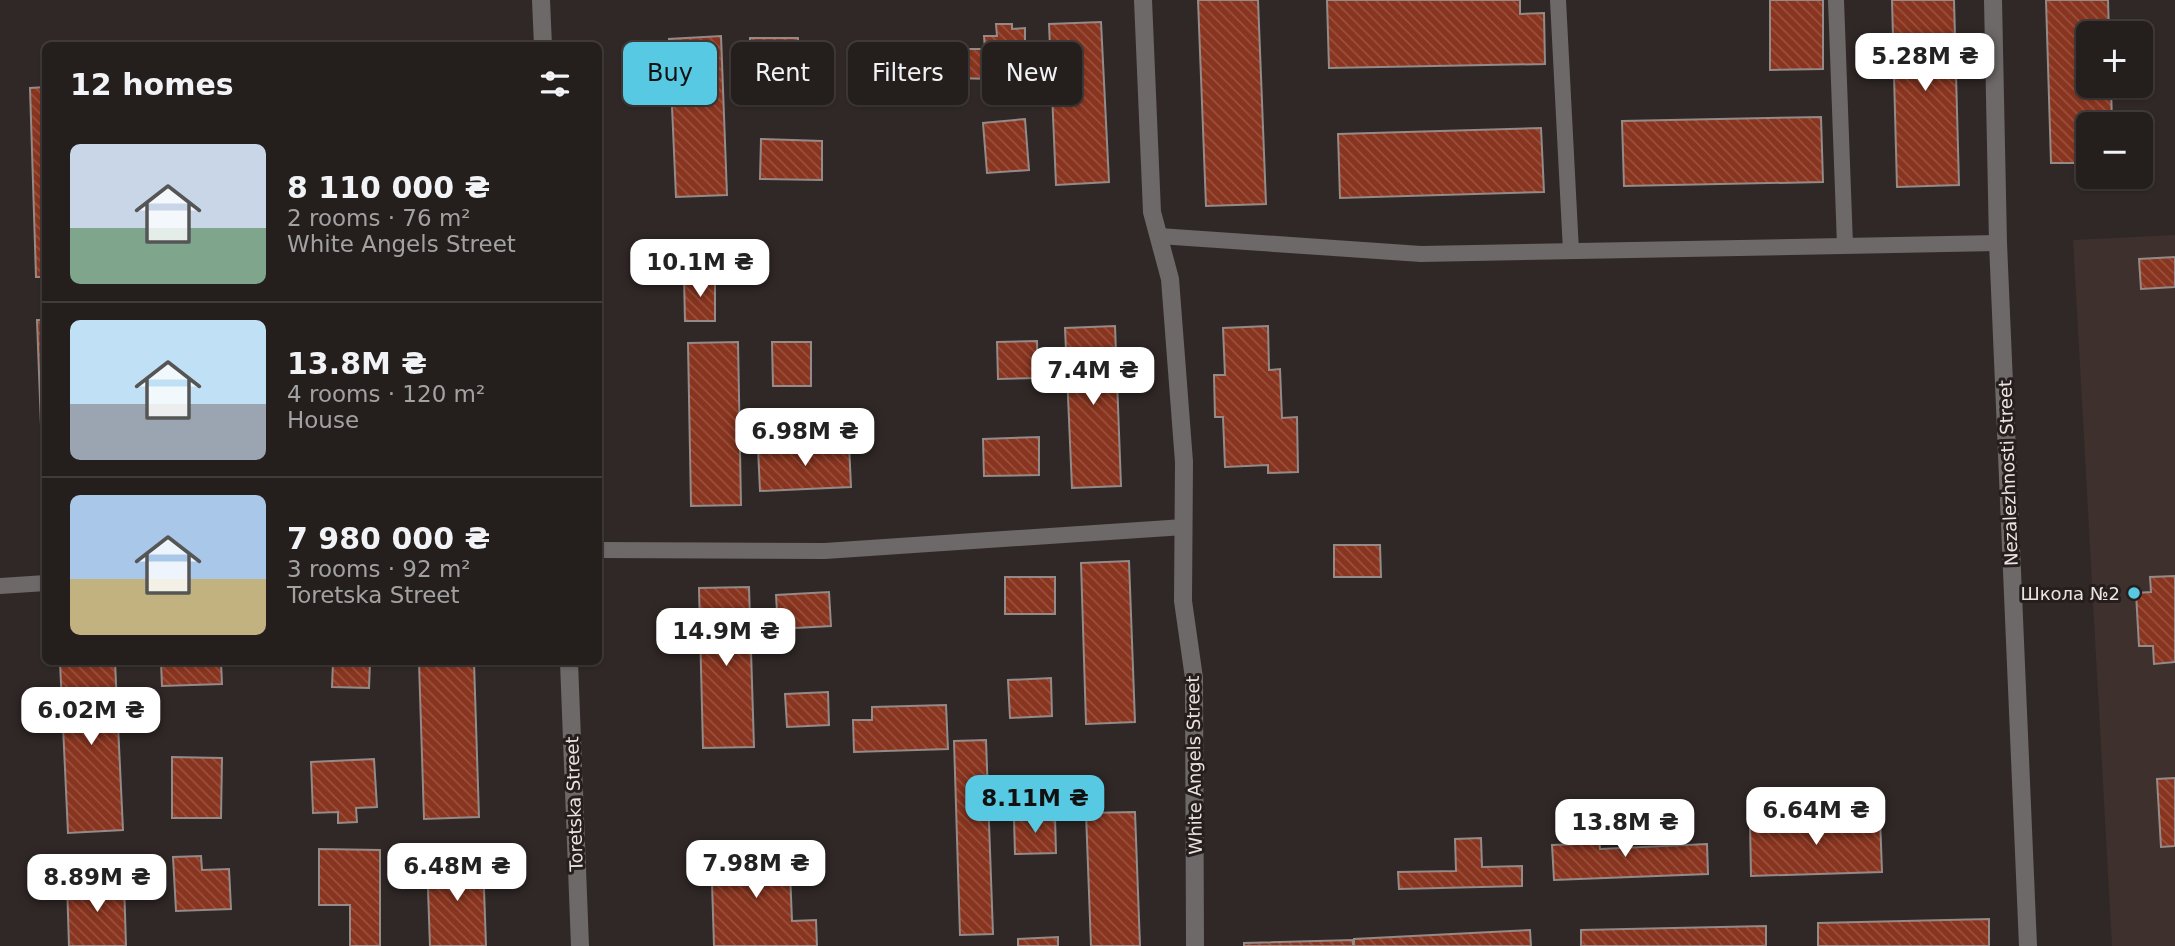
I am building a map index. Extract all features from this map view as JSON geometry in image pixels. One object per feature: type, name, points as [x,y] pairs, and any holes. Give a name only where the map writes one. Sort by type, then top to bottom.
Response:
[{"type":"street","points":[[541,0],[543,42]]},
{"type":"street","name":"White Angels Street","points":[[1143,0],[1152,212],[1170,279],[1184,462],[1183,601],[1194,678],[1195,946]]},
{"type":"street","name":"Nezalezhnosti Street","points":[[1993,0],[1998,243],[2028,946]]},
{"type":"street","name":"Toretska Street","points":[[569,665],[580,946]]},
{"type":"lane","points":[[1558,0],[1571,251]]},
{"type":"lane","points":[[1836,0],[1845,245]]},
{"type":"lane","points":[[1158,236],[1421,254],[1998,243]]},
{"type":"lane","points":[[602,550],[825,551],[1184,527]]},
{"type":"lane","points":[[0,586],[42,583]]},
{"type":"shaded area","name":"Школа №2","points":[[2175,235],[2175,946],[2112,946],[2073,240]]},
{"type":"building","points":[[1198,0],[1258,0],[1266,204],[1206,206]]},
{"type":"building","points":[[1327,0],[1520,0],[1520,14],[1544,13],[1545,64],[1329,68]]},
{"type":"building","points":[[1770,0],[1823,0],[1823,69],[1770,70]]},
{"type":"building","points":[[1892,0],[1954,0],[1959,185],[1897,187]]},
{"type":"building","points":[[2046,0],[2108,0],[2109,21],[2076,21],[2076,98],[2111,98],[2112,112],[2076,112],[2076,163],[2051,163]]},
{"type":"building","points":[[1101,22],[1109,182],[1056,185],[1053,105],[1082,105],[1082,42],[1050,42],[1049,24]]},
{"type":"building","points":[[996,24],[1012,24],[1012,29],[1025,28],[1025,42],[984,42],[984,36],[997,36]]},
{"type":"building","points":[[721,36],[727,195],[676,197],[672,105],[717,105],[717,42],[669,42],[669,39]]},
{"type":"building","points":[[750,38],[798,38],[798,42],[750,42]]},
{"type":"building","points":[[968,49],[982,49],[982,79],[968,78]]},
{"type":"building","points":[[42,87],[42,277],[36,277],[30,88]]},
{"type":"building","points":[[1821,117],[1823,182],[1624,186],[1622,121]]},
{"type":"building","points":[[1025,119],[1029,170],[987,173],[983,123]]},
{"type":"building","points":[[1541,128],[1544,192],[1340,198],[1338,134]]},
{"type":"building","points":[[761,139],[822,141],[822,180],[760,179]]},
{"type":"building","points":[[2175,257],[2175,287],[2141,289],[2139,259]]},
{"type":"building","points":[[684,277],[715,277],[715,321],[685,321]]},
{"type":"building","points":[[37,320],[42,320],[42,452]]},
{"type":"building","points":[[1115,326],[1121,486],[1072,488],[1065,328]]},
{"type":"building","points":[[1268,326],[1269,370],[1280,369],[1282,418],[1297,417],[1298,472],[1268,473],[1268,465],[1225,467],[1223,417],[1215,417],[1214,375],[1225,375],[1223,328]]},
{"type":"building","points":[[1037,341],[1038,378],[998,379],[997,342]]},
{"type":"building","points":[[738,342],[741,505],[691,506],[688,343]]},
{"type":"building","points":[[772,342],[811,342],[811,386],[773,386]]},
{"type":"building","points":[[1039,437],[1039,475],[984,476],[983,439]]},
{"type":"building","points":[[849,444],[851,487],[760,491],[758,448]]},
{"type":"building","points":[[1334,545],[1380,545],[1381,577],[1334,577]]},
{"type":"building","points":[[1129,561],[1135,722],[1086,724],[1081,563]]},
{"type":"building","points":[[2175,576],[2175,662],[2154,664],[2153,646],[2139,646],[2136,593],[2151,592],[2150,577]]},
{"type":"building","points":[[1005,577],[1055,577],[1055,614],[1005,614]]},
{"type":"building","points":[[749,587],[754,747],[703,748],[699,588]]},
{"type":"building","points":[[829,592],[831,626],[778,629],[776,595]]},
{"type":"building","points":[[60,665],[115,665],[123,830],[68,833]]},
{"type":"building","points":[[161,665],[221,665],[222,684],[162,686]]},
{"type":"building","points":[[333,665],[370,665],[369,688],[332,687]]},
{"type":"building","points":[[419,665],[474,665],[479,817],[424,819]]},
{"type":"building","points":[[1051,678],[1052,716],[1010,718],[1008,680]]},
{"type":"building","points":[[828,692],[829,725],[787,727],[785,694]]},
{"type":"building","points":[[946,705],[948,749],[854,752],[853,720],[872,720],[872,707]]},
{"type":"building","points":[[986,740],[993,934],[960,935],[954,741]]},
{"type":"building","points":[[172,757],[222,758],[221,818],[172,818]]},
{"type":"building","points":[[374,759],[377,807],[356,808],[357,822],[338,823],[338,812],[313,813],[311,762]]},
{"type":"building","points":[[2175,778],[2175,846],[2161,847],[2157,779]]},
{"type":"building","points":[[1135,812],[1140,946],[1091,946],[1086,813]]},
{"type":"building","points":[[1055,817],[1056,853],[1015,854],[1014,818]]},
{"type":"building","points":[[1880,818],[1882,872],[1751,876],[1750,822]]},
{"type":"building","points":[[1598,824],[1600,849],[1707,844],[1708,874],[1554,880],[1552,845],[1578,844],[1577,825]]},
{"type":"building","points":[[1481,838],[1482,867],[1522,866],[1522,886],[1399,889],[1398,872],[1456,871],[1455,839]]},
{"type":"building","points":[[789,848],[792,921],[816,920],[817,946],[714,946],[711,851]]},
{"type":"building","points":[[319,849],[380,850],[380,946],[350,946],[350,905],[319,905]]},
{"type":"building","points":[[201,856],[202,870],[229,869],[231,909],[176,911],[173,857]]},
{"type":"building","points":[[483,860],[486,946],[430,946],[427,861]]},
{"type":"building","points":[[124,881],[126,946],[69,946],[67,883]]},
{"type":"building","points":[[1989,919],[1989,946],[1818,946],[1818,923]]},
{"type":"building","points":[[1766,926],[1766,946],[1581,946],[1581,930]]},
{"type":"building","points":[[1530,930],[1531,946],[1354,946],[1354,939]]},
{"type":"building","points":[[1058,937],[1058,946],[1018,946],[1018,939]]},
{"type":"building","points":[[1353,940],[1353,946],[1244,946],[1244,943]]},
{"type":"place","name":"Школа №2","points":[[2134,593]]}]
